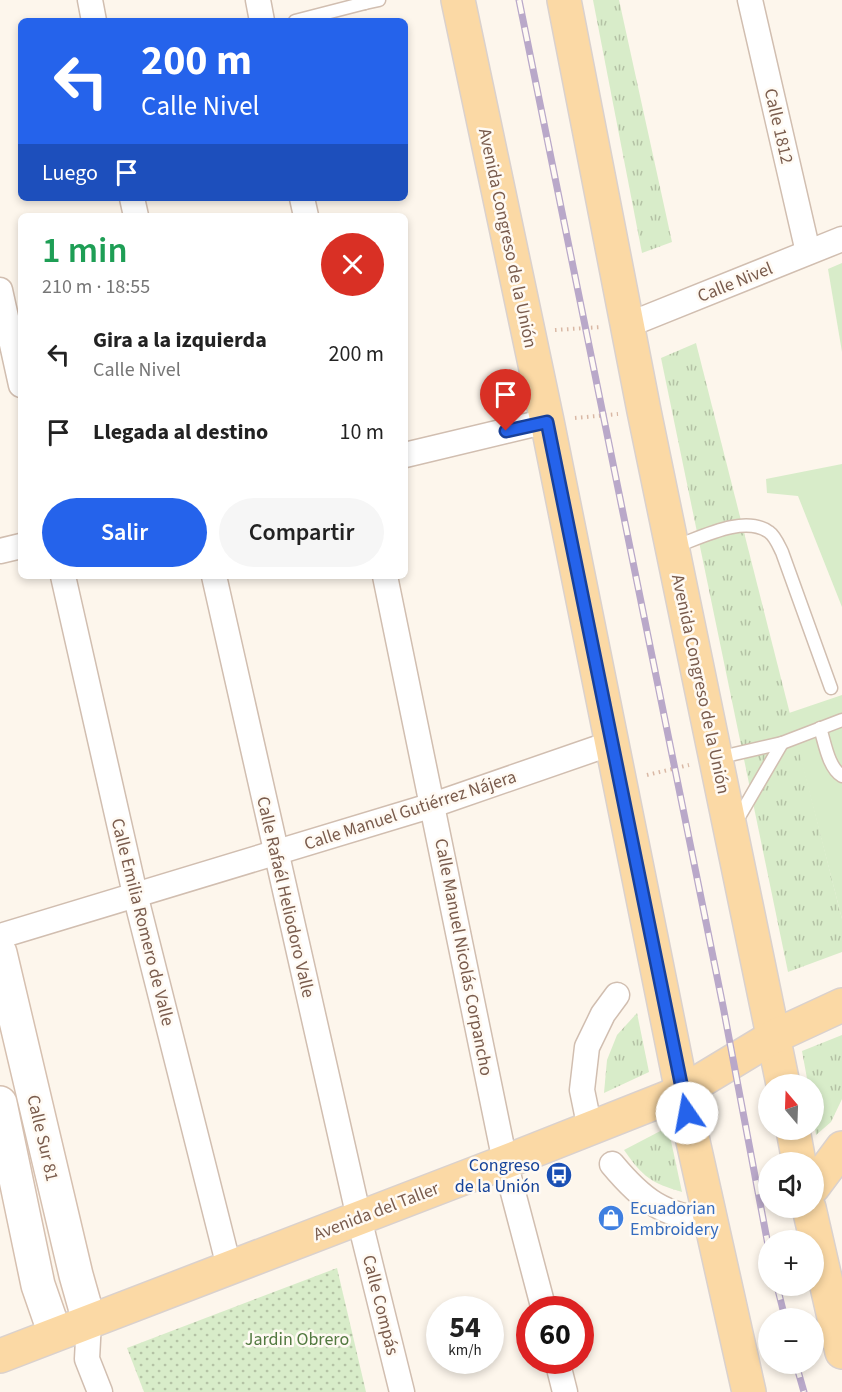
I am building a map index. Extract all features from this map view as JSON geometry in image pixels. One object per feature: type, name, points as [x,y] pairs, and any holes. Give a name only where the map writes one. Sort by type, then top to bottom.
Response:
[{"type":"main road","name":"Avenida Congreso de la Unión","points":[[458,0],[547,422],[682,1092],[749,1392]]},
{"type":"main road","name":"Avenida Congreso de la Unión","points":[[564,0],[644,411],[781,1074]]},
{"type":"main road","name":"Avenida del Taller","points":[[0,1356],[682,1092],[773,1038],[842,1005]]},
{"type":"main road","points":[[824,1172],[842,1148]]},
{"type":"main road","points":[[811,1218],[842,1352]]},
{"type":"street","points":[[90,0],[93,18]]},
{"type":"street","points":[[258,0],[261,18]]},
{"type":"street","name":"Calle 1812","points":[[750,0],[808,252]]},
{"type":"street","name":"Calle Nivel","points":[[628,325],[842,239]]},
{"type":"street","points":[[0,290],[18,371]]},
{"type":"street","points":[[408,454],[547,422]]},
{"type":"street","points":[[0,551],[18,547]]},
{"type":"street","name":"Calle Emilia Romero de Valle","points":[[64,579],[135,894],[230,1267]]},
{"type":"street","name":"Calle Rafaél Heliodoro Valle","points":[[215,579],[359,1218]]},
{"type":"street","name":"Calle Manuel Nicolás Corpancho","points":[[386,579],[505,1162],[540,1296]]},
{"type":"street","name":"Calle Manuel Gutiérrez Nájera","points":[[0,936],[433,804],[612,743]]},
{"type":"street","name":"Calle Sur 81","points":[[0,953],[76,1275],[89,1321]]},
{"type":"street","points":[[590,1129],[582,1090],[587,1047],[603,1014],[617,995]]},
{"type":"street","name":"Calle Sur 81","points":[[0,1103],[38,1285],[55,1334]]},
{"type":"street","points":[[612,1164],[628,1183],[651,1203],[685,1218],[711,1221]]},
{"type":"street","name":"Calle Compás","points":[[359,1218],[402,1392]]},
{"type":"street","points":[[89,1321],[87,1359],[100,1392]]},
{"type":"street","points":[[55,1334],[87,1359]]},
{"type":"street","points":[[561,1374],[566,1392]]},
{"type":"lane","points":[[306,18],[379,0]]},
{"type":"lane","points":[[672,547],[739,525],[756,525],[772,533],[782,552],[831,688]]},
{"type":"lane","points":[[716,758],[782,743],[842,720]]},
{"type":"lane","points":[[820,729],[831,763],[842,776]]},
{"type":"lane","points":[[731,830],[782,743]]},
{"type":"path","points":[[528,332],[628,325]]},
{"type":"path","points":[[547,422],[644,411]]},
{"type":"path","points":[[620,781],[716,758]]},
{"type":"green space","points":[[593,0],[619,0],[672,242],[642,253]]},
{"type":"green space","points":[[842,263],[842,352],[828,269]]},
{"type":"green space","points":[[696,343],[842,919],[842,952],[788,972],[661,358]]},
{"type":"green space","points":[[842,464],[842,607],[798,496],[767,493],[766,479]]},
{"type":"green space","points":[[842,695],[842,919],[789,713]]},
{"type":"green space","points":[[637,1013],[649,1072],[604,1093],[607,1060],[617,1035]]},
{"type":"green space","points":[[842,1035],[842,1099],[831,1122],[824,1128],[824,1074],[806,1074],[802,1051]]},
{"type":"green space","points":[[668,1127],[682,1192],[648,1178],[624,1150]]},
{"type":"green space","name":"Jardin Obrero","points":[[337,1268],[366,1392],[144,1392],[127,1348]]},
{"type":"railway","points":[[519,0],[723,1006],[765,1230]]},
{"type":"railway","points":[[780,1296],[782,1308]]},
{"type":"railway","points":[[799,1374],[804,1392]]},
{"type":"place","name":"Congreso de la Unión","points":[[559,1175]]},
{"type":"place","name":"Ecuadorian Embroidery","points":[[611,1218]]},
{"type":"route","points":[[506,431],[547,422],[687,1113]]}]
